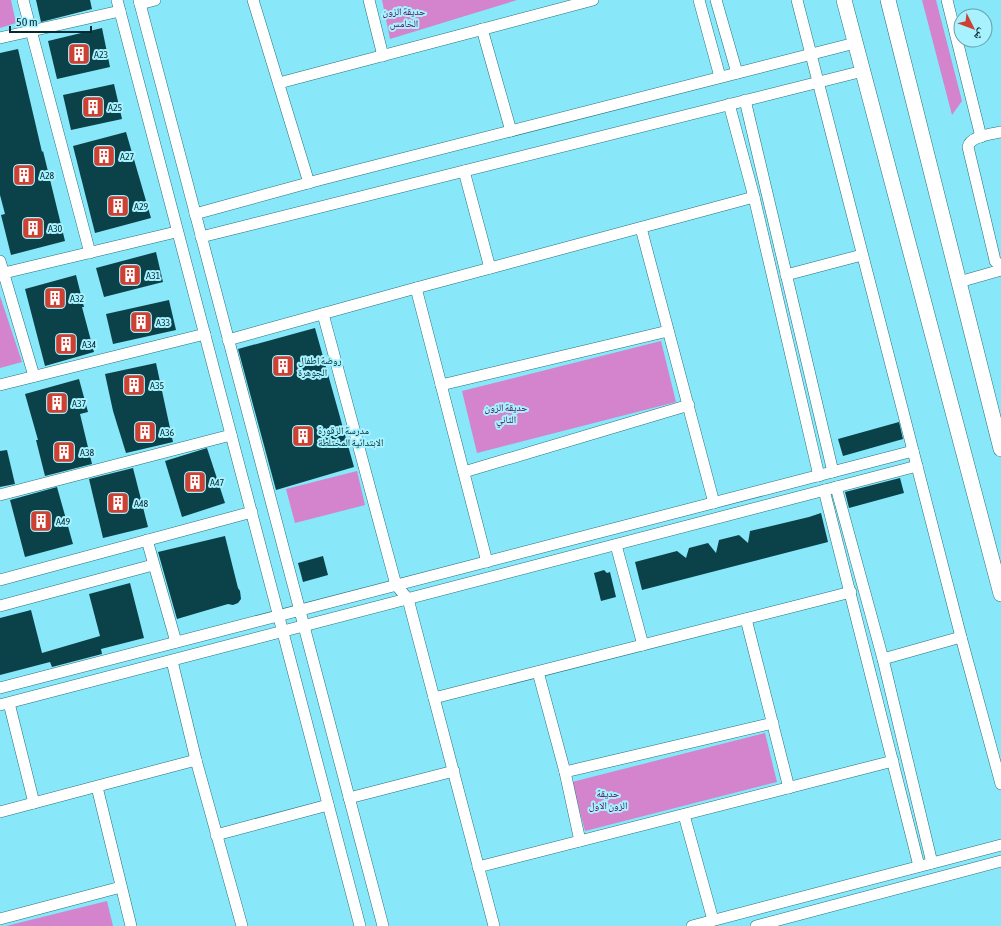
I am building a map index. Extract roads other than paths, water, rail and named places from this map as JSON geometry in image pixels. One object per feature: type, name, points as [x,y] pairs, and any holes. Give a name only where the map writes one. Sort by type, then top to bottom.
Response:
[{"type":"main road","points":[[844,0],[996,553],[1001,594]]},
{"type":"main road","points":[[888,0],[1001,449]]},
{"type":"street","points":[[23,0],[90,253]]},
{"type":"street","points":[[155,0],[139,2],[383,926]]},
{"type":"street","points":[[253,0],[309,183]]},
{"type":"street","points":[[369,0],[383,56]]},
{"type":"street","points":[[279,83],[592,0]]},
{"type":"street","points":[[699,0],[720,77]]},
{"type":"street","points":[[716,0],[737,73]]},
{"type":"street","points":[[797,0],[961,637],[1001,784]]},
{"type":"street","points":[[947,0],[981,137]]},
{"type":"street","points":[[0,38],[31,31],[118,5],[360,926]]},
{"type":"street","points":[[482,29],[511,131]]},
{"type":"street","points":[[195,214],[309,183],[855,43]]},
{"type":"street","points":[[201,237],[863,71]]},
{"type":"street","points":[[745,100],[786,275],[826,474]]},
{"type":"street","points":[[729,104],[826,474],[882,659],[932,863]]},
{"type":"street","points":[[1001,132],[970,141],[968,147],[995,261],[1001,266]]},
{"type":"street","points":[[464,171],[490,268]]},
{"type":"street","points":[[228,340],[754,197]]},
{"type":"street","points":[[641,228],[714,503]]},
{"type":"street","points":[[4,273],[176,232]]},
{"type":"street","points":[[786,275],[862,255]]},
{"type":"street","points":[[0,261],[34,376]]},
{"type":"street","points":[[959,282],[1001,270]]},
{"type":"street","points":[[416,288],[487,562]]},
{"type":"street","points":[[323,314],[396,585],[408,599],[494,926]]},
{"type":"street","points":[[442,385],[668,331]]},
{"type":"street","points":[[0,385],[205,334]]},
{"type":"street","points":[[464,472],[689,405]]},
{"type":"street","points":[[0,495],[231,435]]},
{"type":"street","points":[[0,688],[913,451]]},
{"type":"street","points":[[34,803],[5,704],[917,466]]},
{"type":"street","points":[[831,489],[851,592],[919,866]]},
{"type":"street","points":[[0,580],[252,512]]},
{"type":"street","points":[[147,540],[176,642]]},
{"type":"street","points":[[616,545],[643,645]]},
{"type":"street","points":[[0,606],[153,565]]},
{"type":"street","points":[[434,698],[851,592]]},
{"type":"street","points":[[746,619],[790,788]]},
{"type":"street","points":[[882,659],[961,637]]},
{"type":"street","points":[[172,660],[196,760],[242,926]]},
{"type":"street","points":[[538,672],[580,841]]},
{"type":"street","points":[[564,772],[773,723]]},
{"type":"street","points":[[0,812],[196,760]]},
{"type":"street","points":[[478,867],[893,761]]},
{"type":"street","points":[[349,798],[454,771]]},
{"type":"street","points":[[97,786],[121,887],[132,926]]},
{"type":"street","points":[[216,836],[328,805]]},
{"type":"street","points":[[684,814],[713,920]]},
{"type":"street","points":[[692,926],[1001,845]]},
{"type":"street","points":[[756,926],[1001,861]]},
{"type":"street","points":[[0,919],[121,887]]},
{"type":"place","name":"A23","points":[[79,54]]},
{"type":"place","name":"A25","points":[[93,107]]},
{"type":"place","name":"A27","points":[[104,156]]},
{"type":"place","name":"A28","points":[[24,175]]},
{"type":"place","name":"A29","points":[[118,206]]},
{"type":"place","name":"A30","points":[[33,228]]},
{"type":"place","name":"A31","points":[[130,275]]},
{"type":"place","name":"A32","points":[[55,298]]},
{"type":"place","name":"A33","points":[[141,322]]},
{"type":"place","name":"A34","points":[[66,344]]},
{"type":"place","name":"روضة اطفال الجوهرة","points":[[283,366]]},
{"type":"place","name":"A35","points":[[134,385]]},
{"type":"place","name":"A37","points":[[57,403]]},
{"type":"place","name":"A36","points":[[145,432]]},
{"type":"place","name":"مدرسة الزقورة الابتدائية المختلطة","points":[[303,436]]},
{"type":"place","name":"A38","points":[[64,452]]},
{"type":"place","name":"A47","points":[[195,482]]},
{"type":"place","name":"A48","points":[[118,503]]},
{"type":"place","name":"A49","points":[[41,521]]},
{"type":"park label","name":"حديقة الزون الخامس","points":[[404,16]]},
{"type":"park label","name":"حديقة الزون الثاني","points":[[506,412]]},
{"type":"park label","name":"حديقة الزون الاول","points":[[608,798]]}]
